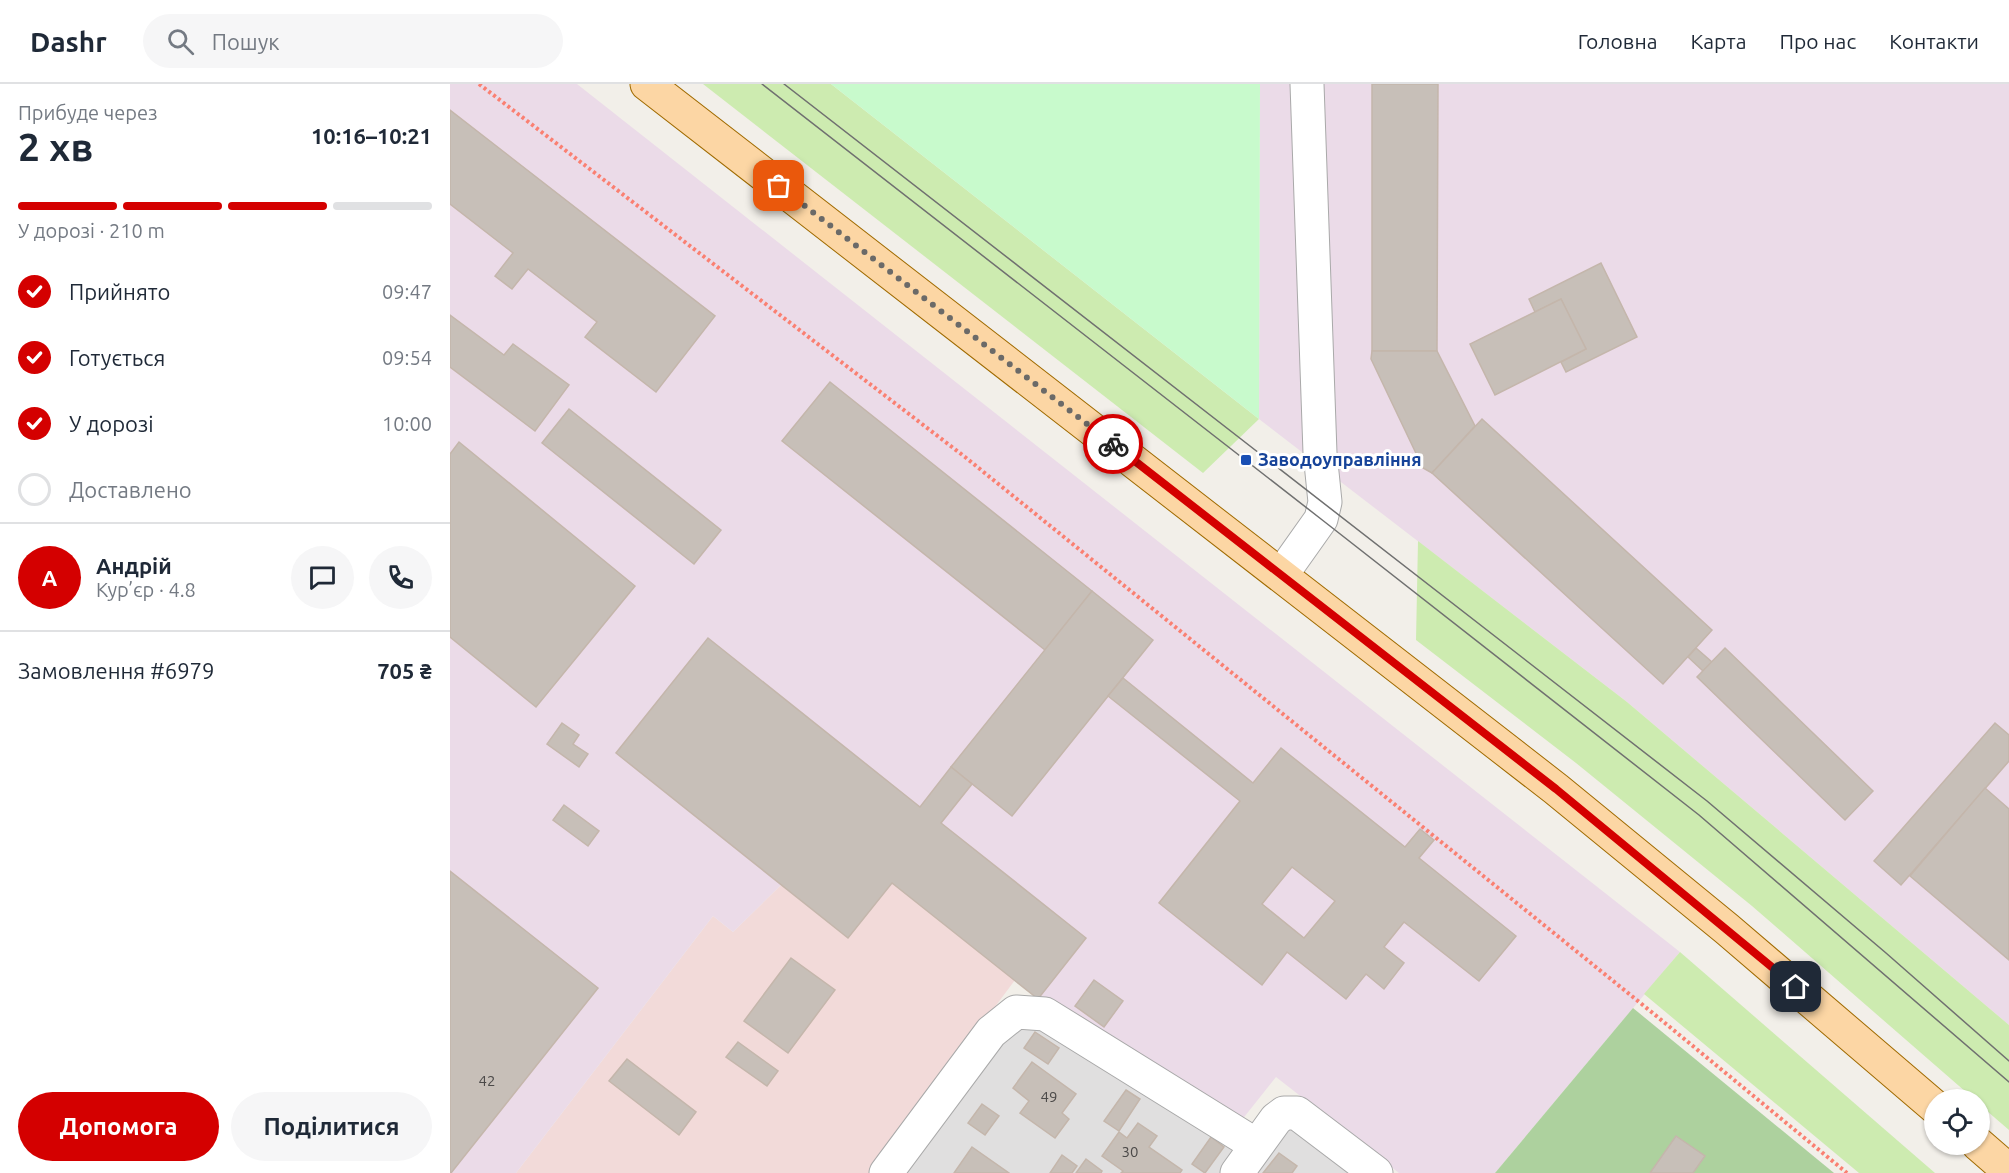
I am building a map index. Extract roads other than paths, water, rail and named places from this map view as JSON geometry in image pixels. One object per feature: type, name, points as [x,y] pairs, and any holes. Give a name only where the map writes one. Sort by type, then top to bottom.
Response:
[{"type":"main road","points":[[647,84],[1282,574],[1556,789],[1727,929],[1924,1098]]},
{"type":"main road","points":[[1990,1154],[2009,1171]]},
{"type":"street","points":[[1282,574],[1321,519],[1325,502],[1320,453],[1307,84]]},
{"type":"street","points":[[886,1173],[991,1032],[1016,1012],[1045,1014],[1256,1145]]},
{"type":"street","points":[[1237,1173],[1276,1119],[1284,1113],[1297,1113],[1376,1173]]},
{"type":"tram line","points":[[762,84],[1699,815],[2009,1082]]},
{"type":"tram line","points":[[784,84],[1707,801],[2009,1061]]},
{"type":"place","name":"Заводоуправління","points":[[1246,460]]}]
